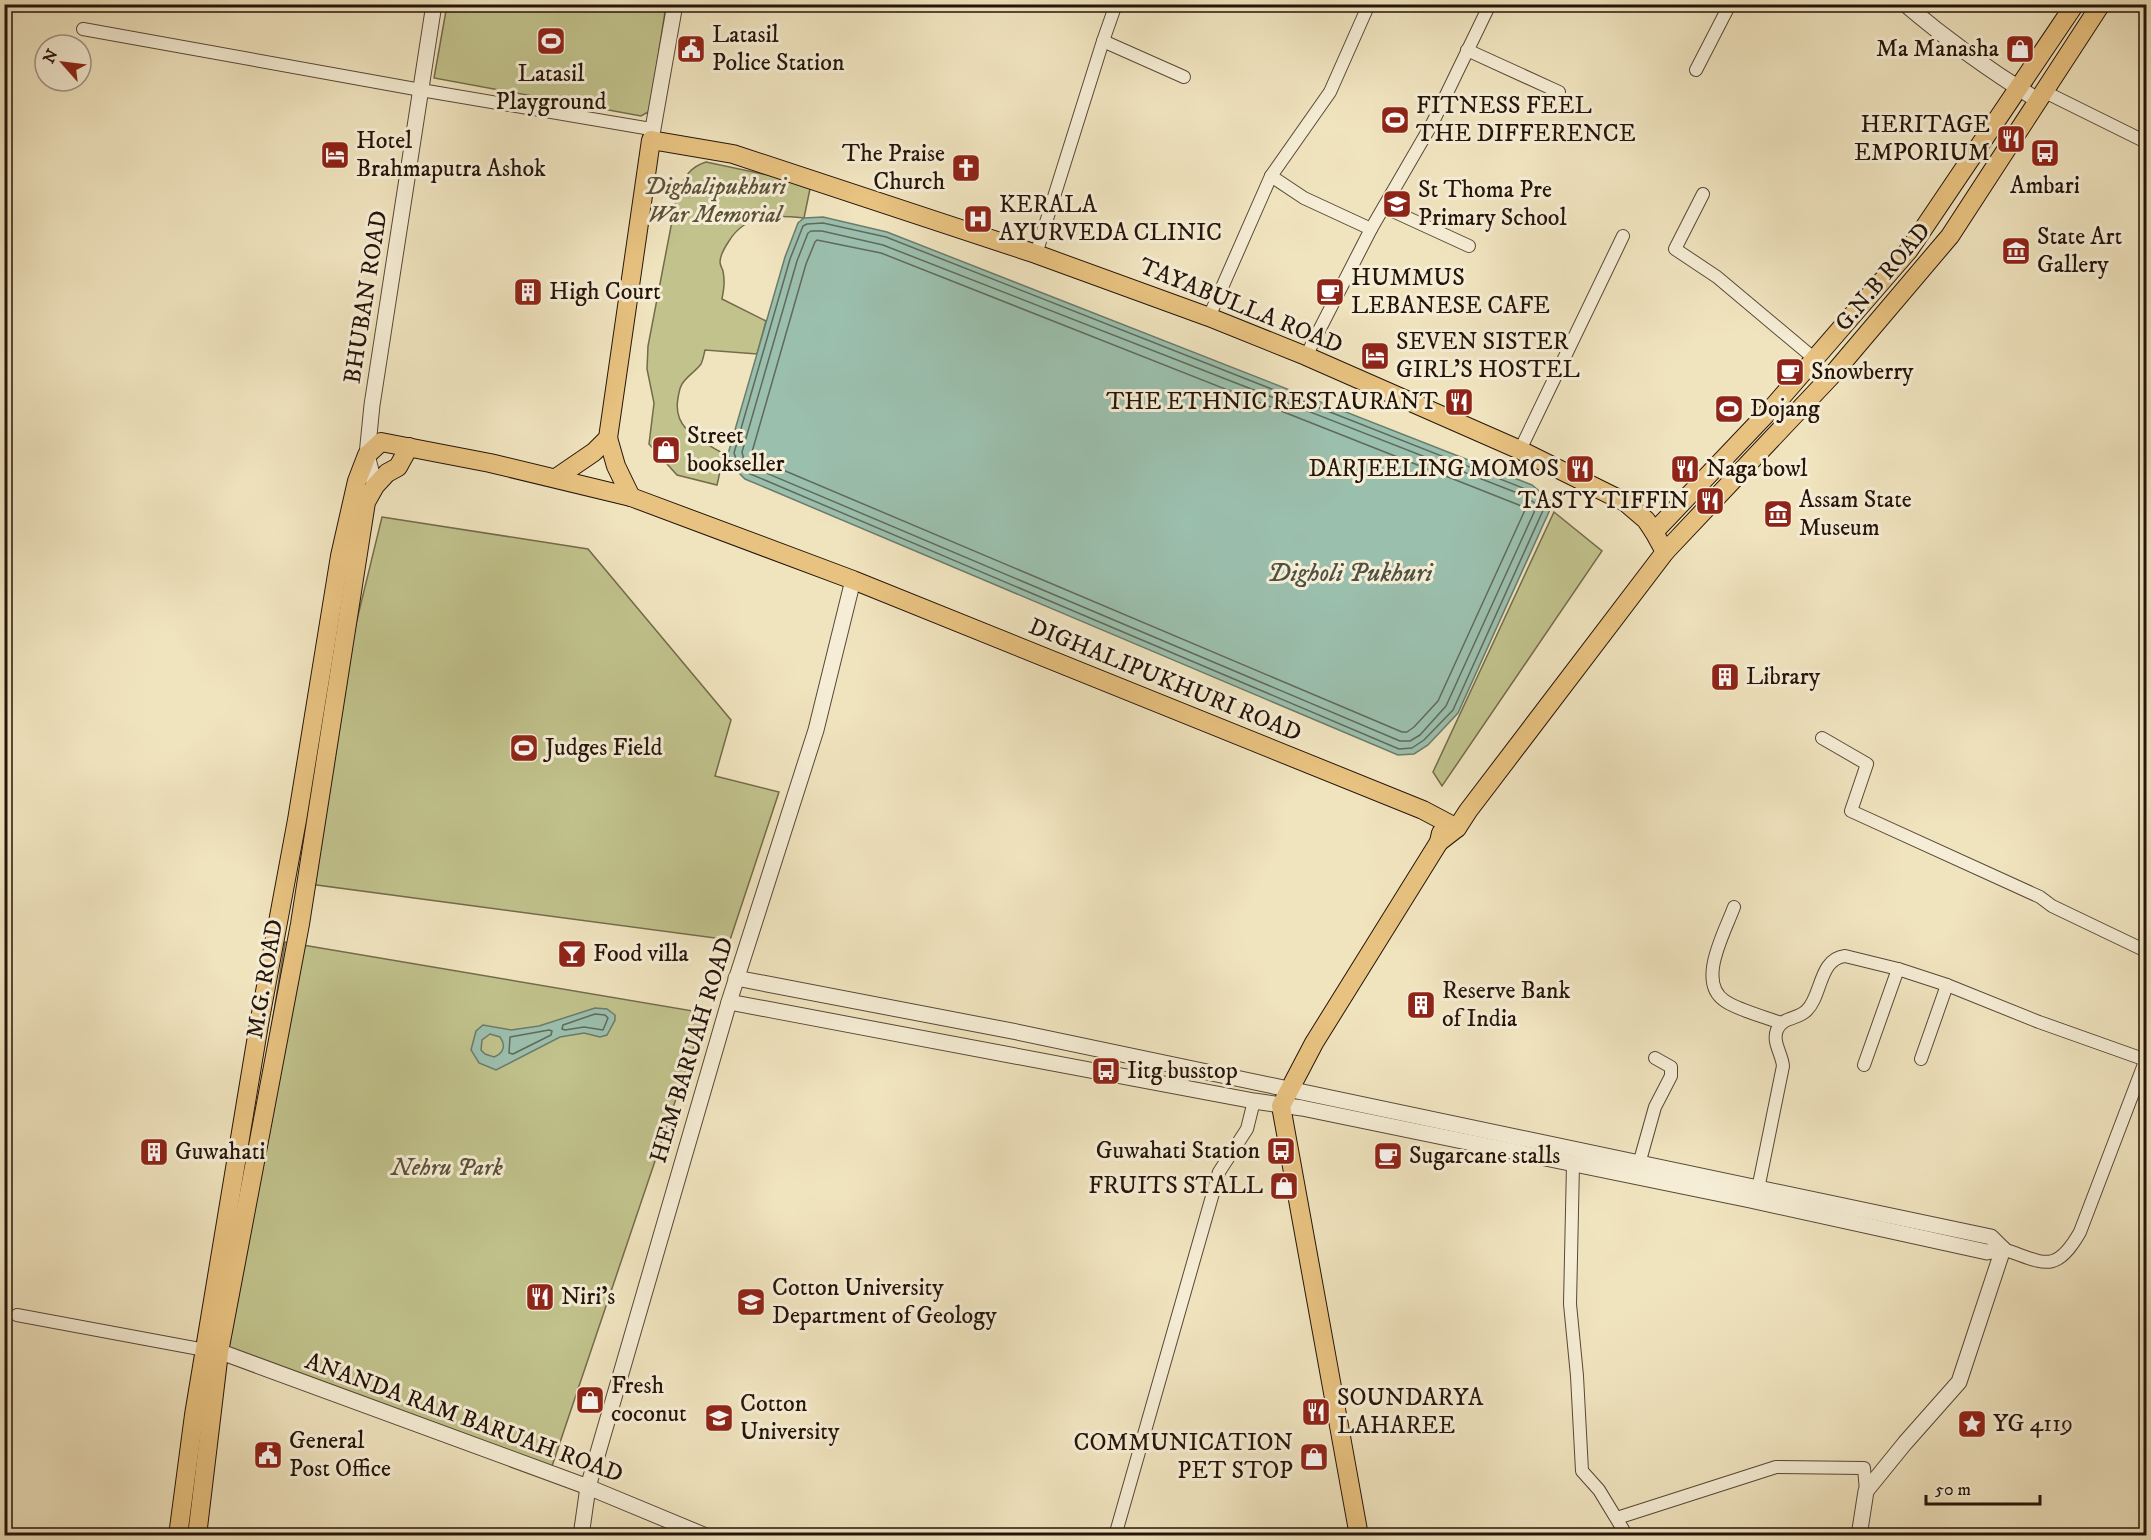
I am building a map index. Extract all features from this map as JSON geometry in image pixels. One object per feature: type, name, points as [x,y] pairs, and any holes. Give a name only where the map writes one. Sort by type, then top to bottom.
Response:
[{"type":"main road","name":"G.N.B ROAD","points":[[1654,532],[1816,360],[1909,250],[2074,4]]},
{"type":"main road","name":"G.N.B ROAD","points":[[1285,1098],[1314,1043],[1450,824],[1482,792],[1665,552],[1833,374],[1950,236],[2101,4]]},
{"type":"main road","name":"TAYABULLA ROAD","points":[[651,134],[696,148],[733,154],[1036,254],[1209,317],[1306,356],[1520,450],[1625,502],[1646,520],[1665,552]]},
{"type":"main road","points":[[631,497],[616,466],[608,438],[651,134]]},
{"type":"main road","points":[[556,478],[594,452],[608,438]]},
{"type":"main road","name":"DIGHALIPUKHURI ROAD","points":[[367,455],[381,442],[556,478],[631,497],[853,580],[1423,810],[1450,824]]},
{"type":"main road","name":"M.G. ROAD","points":[[197,1536],[212,1351],[300,924],[366,502],[375,486],[387,473],[398,467],[409,447]]},
{"type":"main road","points":[[178,1536],[212,1351],[259,1024],[297,820],[340,556],[357,481],[367,455]]},
{"type":"main road","points":[[1285,1098],[1359,1536]]},
{"type":"street","name":"BHUBAN ROAD","points":[[367,455],[372,405],[434,4]]},
{"type":"street","points":[[83,29],[651,134],[675,4]]},
{"type":"street","points":[[1036,254],[1116,4]]},
{"type":"street","points":[[1209,317],[1271,176],[1330,92],[1369,4]]},
{"type":"street","points":[[1306,356],[1371,230],[1433,123],[1490,4]]},
{"type":"street","points":[[1696,70],[1730,4]]},
{"type":"street","points":[[1905,4],[1931,27],[2017,88],[2146,142]]},
{"type":"street","points":[[1103,41],[1184,77]]},
{"type":"street","points":[[1467,50],[1559,92]]},
{"type":"street","points":[[1271,176],[1304,198],[1371,230]]},
{"type":"street","points":[[1703,194],[1675,249],[1717,277],[1816,360]]},
{"type":"street","points":[[1384,207],[1469,246]]},
{"type":"street","points":[[1520,450],[1623,236]]},
{"type":"street","points":[[367,455],[375,486]]},
{"type":"street","name":"HEM BARUAH ROAD","points":[[581,1536],[588,1487],[736,978],[816,730],[853,580]]},
{"type":"street","points":[[1822,738],[1867,764],[1851,811],[2040,897],[2052,906],[2146,951]]},
{"type":"street","points":[[1734,908],[1714,960],[1712,984],[1716,993],[1725,1001],[1781,1023]]},
{"type":"street","points":[[736,978],[1028,1035],[1285,1098],[1640,1164],[1757,1195],[1987,1252],[2002,1249],[2044,1262],[2056,1262],[2070,1248],[2080,1232],[2146,1059],[2039,1022],[1947,985],[1898,969],[1845,956],[1837,957],[1830,963],[1808,1009],[1781,1023],[1776,1035],[1783,1066],[1757,1195]]},
{"type":"street","points":[[1864,1065],[1898,969]]},
{"type":"street","points":[[1921,1059],[1947,985]]},
{"type":"street","points":[[729,1002],[1254,1101],[1285,1098],[1302,1108],[1573,1164],[1757,1195]]},
{"type":"street","points":[[1640,1164],[1655,1107],[1671,1076],[1671,1067],[1655,1058]]},
{"type":"street","points":[[1115,1536],[1219,1172],[1247,1129],[1254,1101]]},
{"type":"street","points":[[1573,1164],[1570,1304],[1577,1376],[1582,1471],[1599,1490],[1627,1536]]},
{"type":"street","points":[[1866,1491],[1959,1382],[2002,1249]]},
{"type":"street","points":[[17,1315],[212,1351]]},
{"type":"street","name":"ANANDA RAM BARUAH ROAD","points":[[212,1351],[588,1487],[706,1536]]},
{"type":"street","points":[[1617,1518],[1776,1467],[1864,1468],[1866,1491],[1859,1536]]},
{"type":"green space","name":"Latasil Playground","points":[[447,5],[666,5],[650,111],[641,116],[434,78]]},
{"type":"green space","name":"Dighalipukhuri War Memorial","points":[[706,162],[811,184],[804,218],[782,216],[762,218],[744,225],[736,232],[721,257],[724,282],[722,299],[766,321],[757,354],[705,350],[701,364],[684,381],[680,389],[677,409],[684,426],[698,439],[724,454],[717,485],[677,475],[649,444],[654,403],[647,369],[648,346],[678,190],[692,170]]},
{"type":"green space","points":[[1554,512],[1602,551],[1442,786],[1433,772]]},
{"type":"green space","name":"Judges Field","points":[[382,517],[588,549],[731,720],[715,776],[779,792],[730,940],[302,883],[335,710]]},
{"type":"green space","name":"Nehru Park","points":[[285,942],[705,1013],[551,1469],[220,1352]]},
{"type":"water","name":"Digholi Pukhuri","points":[[823,217],[887,232],[1532,485],[1553,503],[1458,713],[1428,745],[1414,754],[1398,755],[745,479],[733,467],[728,454],[785,257],[798,223],[804,218]]},
{"type":"water","points":[[595,1008],[607,1009],[615,1015],[615,1020],[607,1035],[600,1037],[584,1033],[560,1037],[496,1070],[479,1063],[471,1050],[476,1031],[483,1025],[511,1030],[539,1026]],"holes":[[[490,1034],[500,1037],[503,1043],[500,1053],[494,1057],[481,1050],[482,1040]]]},
{"type":"place","name":"Latasil Playground","points":[[551,41]]},
{"type":"place","name":"Latasil Police Station","points":[[691,49]]},
{"type":"place","name":"Ma Manasha","points":[[2020,49]]},
{"type":"place","name":"FITNESS FEEL THE DIFFERENCE","points":[[1395,120]]},
{"type":"place","name":"HERITAGE EMPORIUM","points":[[2011,139]]},
{"type":"place","name":"Ambari","points":[[2045,153]]},
{"type":"place","name":"Hotel Brahmaputra Ashok","points":[[335,155]]},
{"type":"place","name":"The Praise Church","points":[[966,168]]},
{"type":"place","name":"St Thoma Pre Primary School","points":[[1397,204]]},
{"type":"place","name":"KERALA AYURVEDA CLINIC","points":[[978,219]]},
{"type":"place","name":"State Art Gallery","points":[[2016,251]]},
{"type":"place","name":"High Court","points":[[528,292]]},
{"type":"place","name":"HUMMUS LEBANESE CAFE","points":[[1330,292]]},
{"type":"place","name":"SEVEN SISTER GIRL'S HOSTEL","points":[[1375,356]]},
{"type":"place","name":"Snowberry","points":[[1790,372]]},
{"type":"place","name":"THE ETHNIC RESTAURANT","points":[[1459,402]]},
{"type":"place","name":"Dojang","points":[[1729,409]]},
{"type":"place","name":"Street bookseller","points":[[666,450]]},
{"type":"place","name":"DARJEELING MOMOS","points":[[1580,469]]},
{"type":"place","name":"Naga bowl","points":[[1685,469]]},
{"type":"place","name":"TASTY TIFFIN","points":[[1710,501]]},
{"type":"place","name":"Assam State Museum","points":[[1778,514]]},
{"type":"place","name":"Library","points":[[1725,677]]},
{"type":"place","name":"Judges Field","points":[[524,748]]},
{"type":"place","name":"Food villa","points":[[572,954]]},
{"type":"place","name":"Reserve Bank of India","points":[[1421,1005]]},
{"type":"place","name":"Iitg busstop","points":[[1106,1071]]},
{"type":"place","name":"Guwahati Station","points":[[1281,1151]]},
{"type":"place","name":"Guwahati","points":[[154,1152]]},
{"type":"place","name":"Sugarcane stalls","points":[[1388,1156]]},
{"type":"place","name":"FRUITS STALL","points":[[1284,1186]]},
{"type":"place","name":"Niri's","points":[[540,1297]]},
{"type":"place","name":"Cotton University Department of Geology","points":[[751,1302]]},
{"type":"place","name":"Fresh coconut","points":[[590,1400]]},
{"type":"place","name":"SOUNDARYA LAHAREE","points":[[1316,1412]]},
{"type":"place","name":"Cotton University","points":[[719,1418]]},
{"type":"place","name":"YG 4119","points":[[1972,1424]]},
{"type":"place","name":"General Post Office","points":[[268,1455]]},
{"type":"place","name":"COMMUNICATION PET STOP","points":[[1314,1457]]}]
